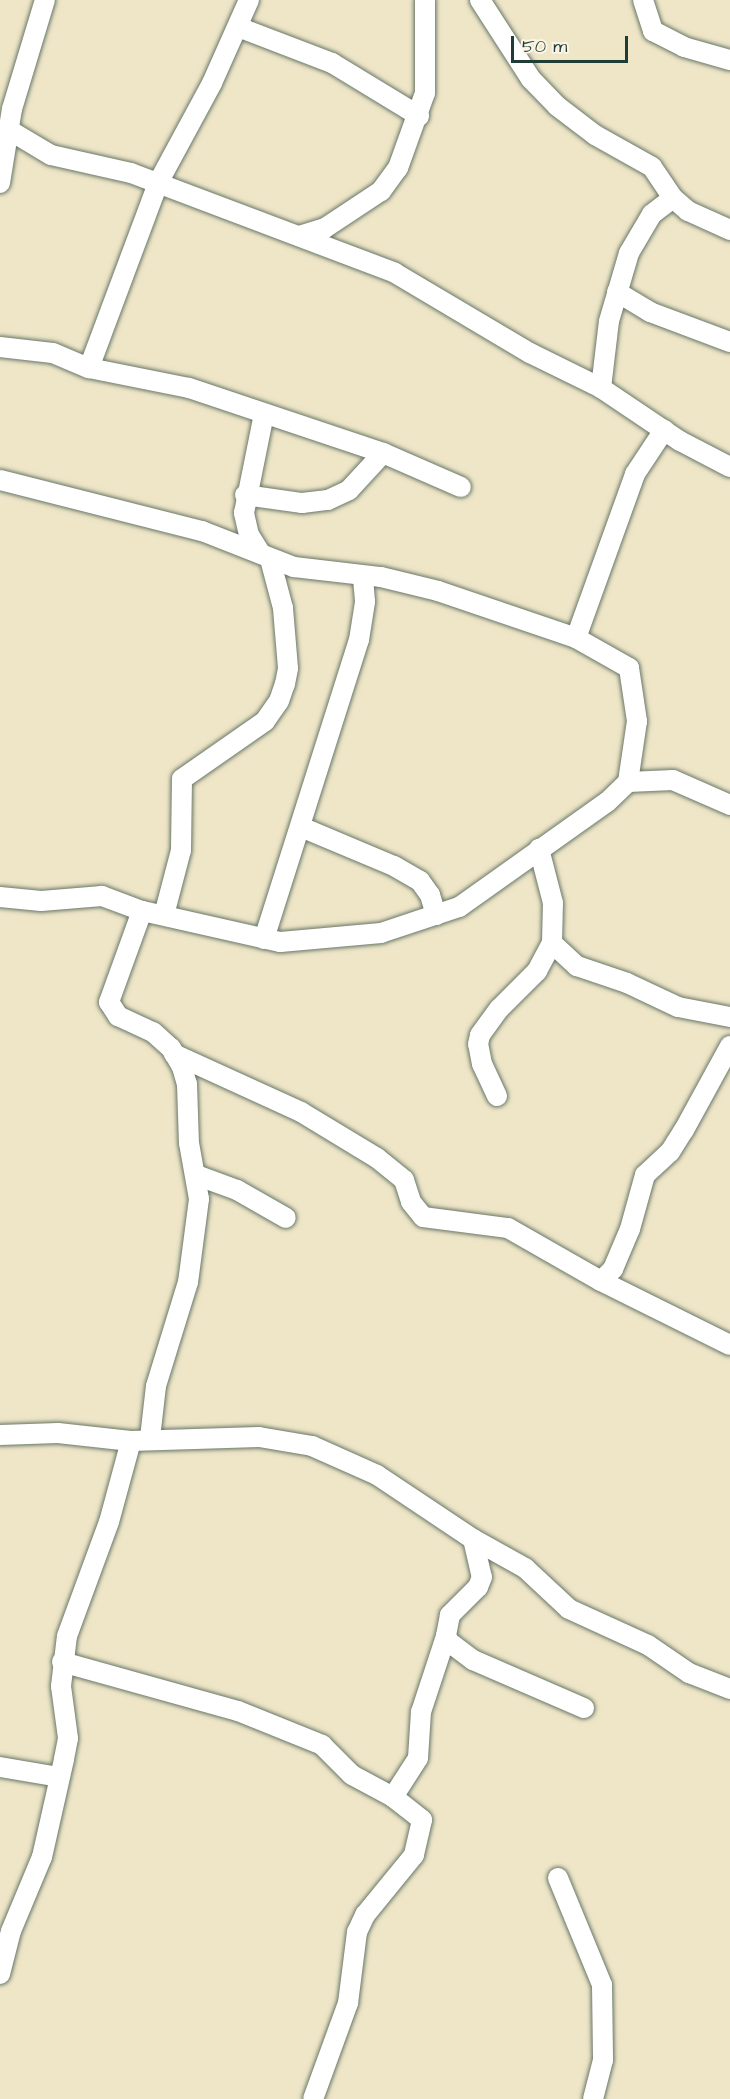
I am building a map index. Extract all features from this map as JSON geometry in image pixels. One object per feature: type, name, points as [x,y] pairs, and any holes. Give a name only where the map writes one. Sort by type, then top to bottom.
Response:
[{"type":"street","points":[[0,183],[7,118],[45,0]]},
{"type":"street","points":[[88,368],[158,183],[186,135],[249,0]]},
{"type":"street","points":[[299,236],[330,225],[389,184],[419,116],[427,78],[424,0]]},
{"type":"street","points":[[480,0],[540,89],[595,135],[652,167],[673,198],[688,211],[730,230]]},
{"type":"street","points":[[642,0],[653,31],[684,47],[730,60]]},
{"type":"street","points":[[238,27],[332,63],[419,116]]},
{"type":"street","points":[[7,118],[67,160],[158,183],[221,210],[299,236],[395,273],[530,353],[601,388],[664,430],[730,467]]},
{"type":"street","points":[[601,388],[617,292],[629,253],[652,214],[673,198]]},
{"type":"street","points":[[617,292],[650,312],[730,342]]},
{"type":"street","points":[[0,346],[53,353],[88,368],[189,388],[383,453],[461,487]]},
{"type":"street","points":[[164,915],[181,850],[182,779],[265,721],[279,701],[285,684],[288,668],[283,608],[266,556],[246,523],[246,495],[264,414]]},
{"type":"street","points":[[576,638],[635,474],[664,430]]},
{"type":"street","points":[[246,495],[302,502],[328,500],[348,490],[383,453]]},
{"type":"street","points":[[0,480],[202,531],[294,567],[381,577],[438,591],[576,638],[629,668],[637,721],[632,763],[637,781]]},
{"type":"street","points":[[264,939],[359,640],[365,601],[363,576]]},
{"type":"street","points":[[0,897],[41,901],[102,896],[142,911],[280,942],[340,940],[381,933],[436,915],[473,898],[637,781],[684,783],[730,805]]},
{"type":"street","points":[[301,827],[394,866],[420,881],[430,895],[436,915]]},
{"type":"street","points":[[497,1096],[482,1064],[478,1044],[480,1035],[499,1009],[537,971],[552,943],[554,903],[539,849]]},
{"type":"street","points":[[0,1974],[11,1931],[42,1857],[68,1738],[61,1686],[62,1662],[76,1604],[141,1440],[188,1282],[198,1208],[196,1175],[189,1143],[187,1084],[174,1054],[153,1032],[118,1016],[109,1002],[142,911]]},
{"type":"street","points":[[552,943],[577,966],[627,983],[678,1007],[730,1017]]},
{"type":"street","points":[[601,1281],[614,1269],[630,1229],[645,1175],[670,1152],[730,1046]]},
{"type":"street","points":[[174,1054],[301,1112],[377,1158],[404,1180],[411,1202],[423,1217],[508,1228],[601,1281],[712,1339],[730,1345]]},
{"type":"street","points":[[196,1175],[237,1190],[286,1218]]},
{"type":"street","points":[[0,1435],[58,1433],[141,1440],[259,1437],[312,1446],[377,1475],[473,1539],[525,1568],[569,1609],[648,1645],[688,1673],[730,1689]]},
{"type":"street","points":[[393,1797],[418,1758],[421,1713],[446,1636],[450,1615],[478,1587],[482,1577],[473,1539]]},
{"type":"street","points":[[446,1636],[458,1651],[473,1660],[584,1708]]},
{"type":"street","points":[[62,1662],[238,1712],[322,1745],[352,1775],[393,1797],[419,1816],[423,1827],[408,1864],[365,1915],[357,1932],[348,2003],[313,2099]]},
{"type":"street","points":[[0,1767],[59,1778]]},
{"type":"street","points":[[558,1878],[602,1985],[603,2060],[593,2099]]}]
